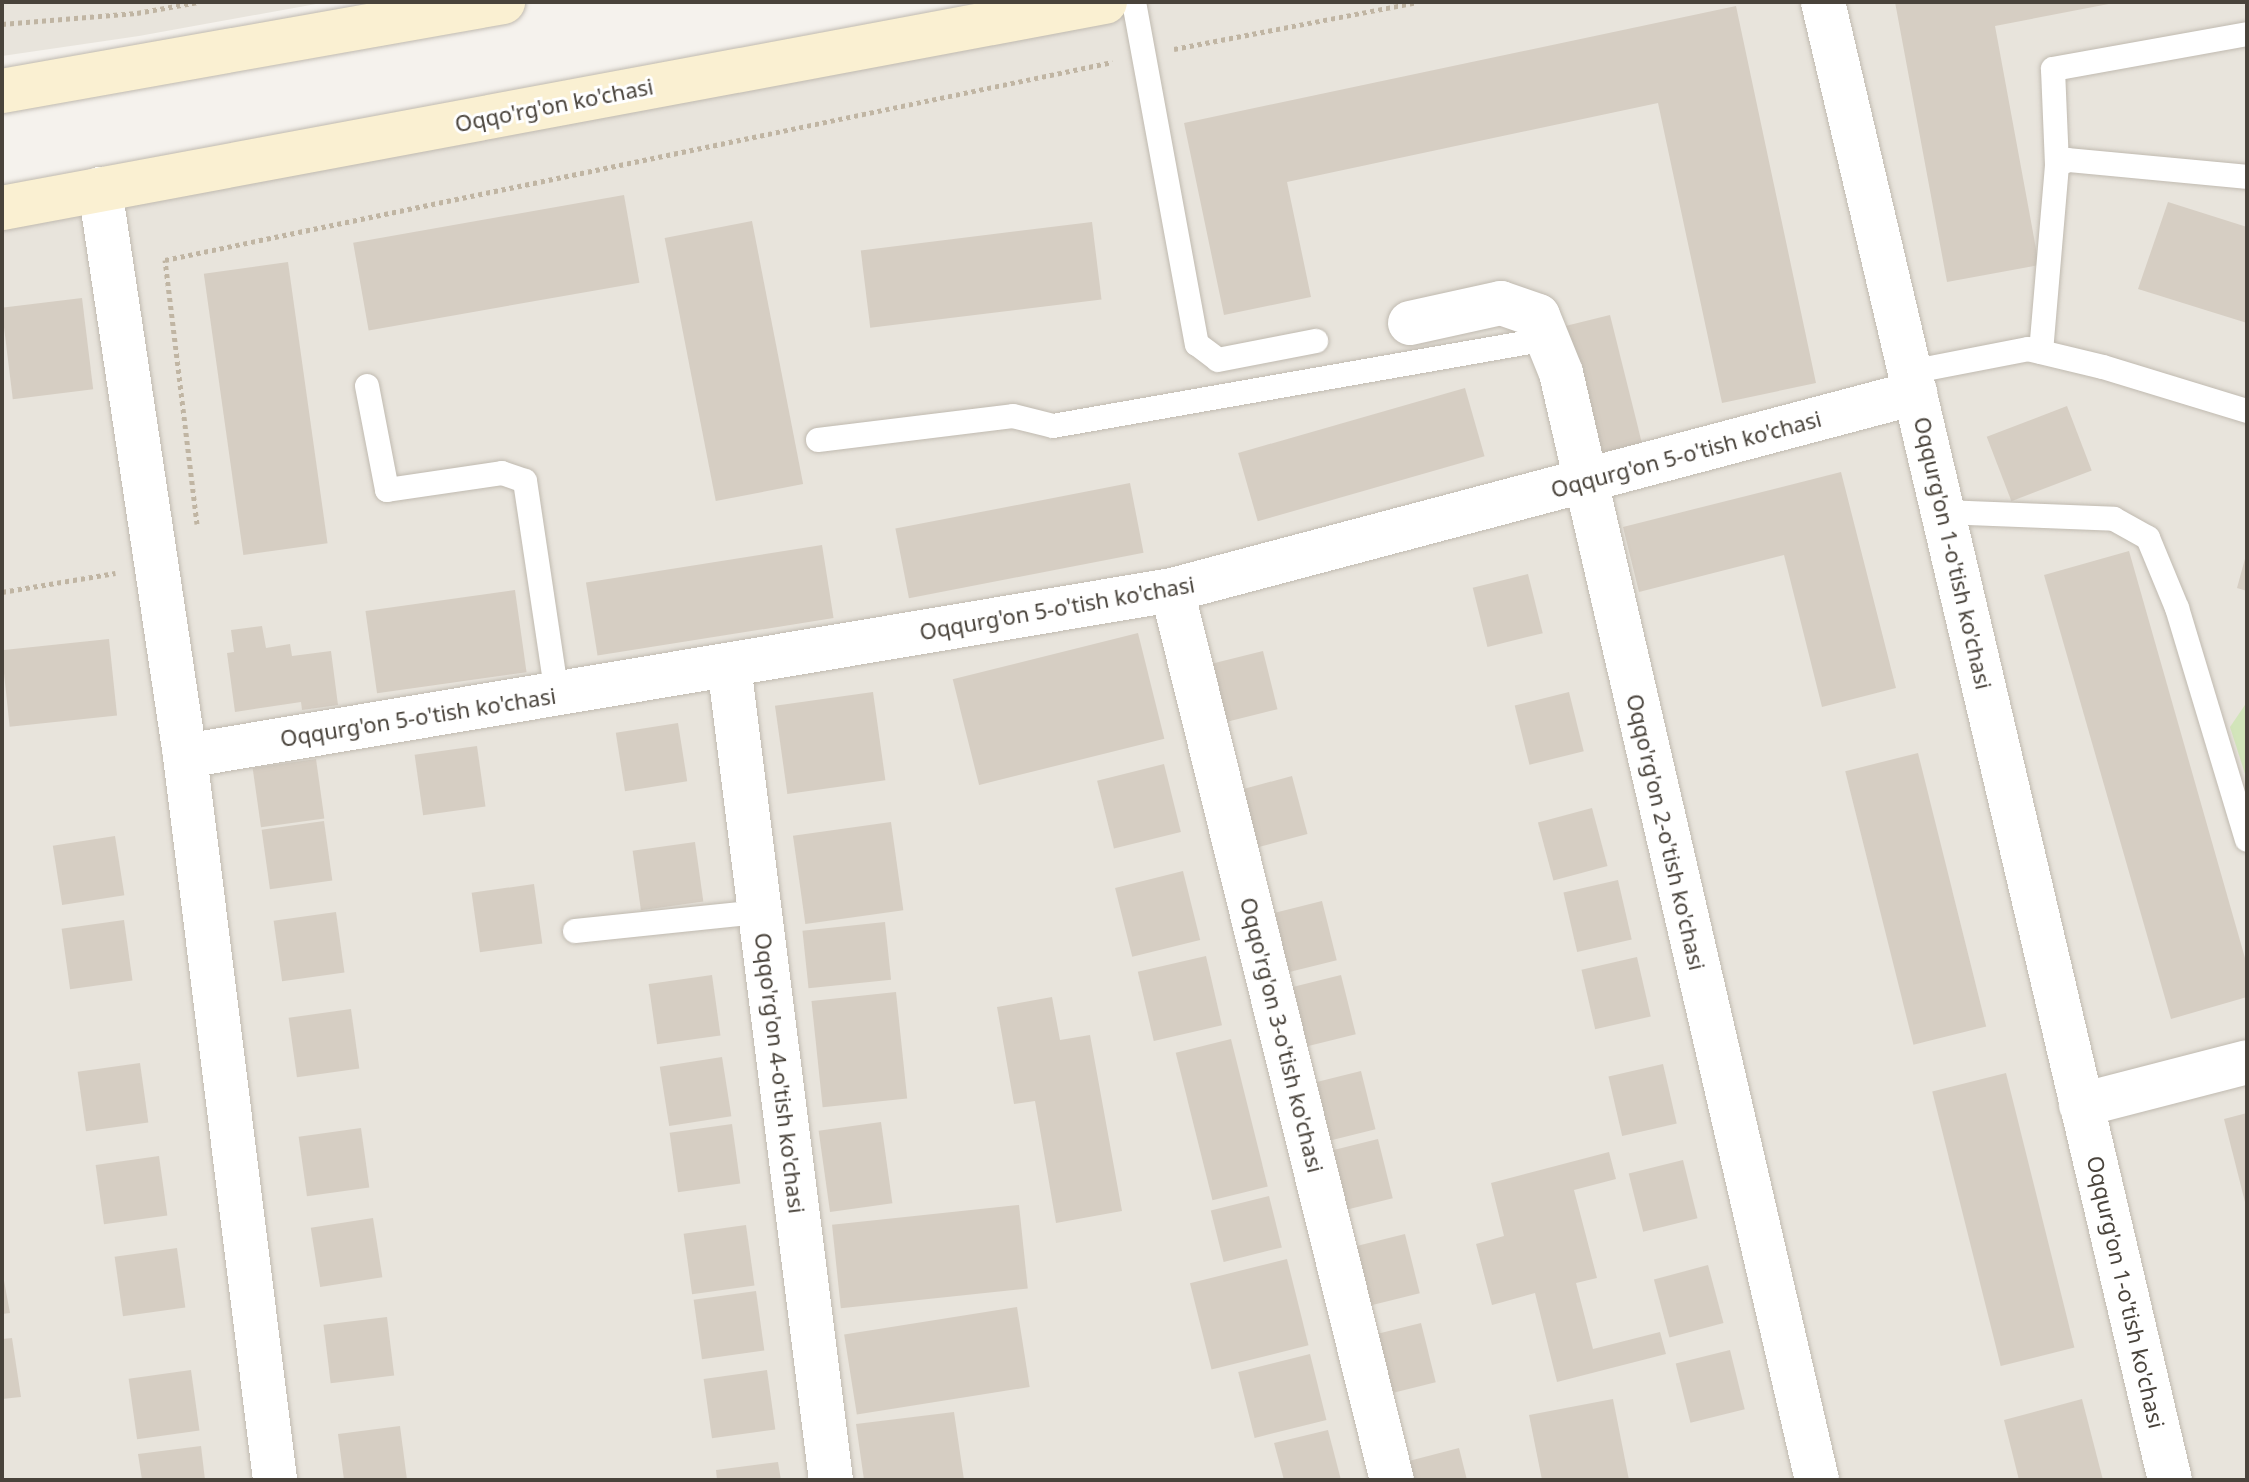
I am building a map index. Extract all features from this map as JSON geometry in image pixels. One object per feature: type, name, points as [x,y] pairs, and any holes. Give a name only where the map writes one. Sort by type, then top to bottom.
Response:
[{"type":"main road","points":[[2,91],[438,8],[503,2]]},
{"type":"main road","name":"Oqqo'rg'on ko'chasi","points":[[2,208],[1105,2]]},
{"type":"street","name":"Oqqurg'on 1-o'tish ko'chasi","points":[[1823,2],[2170,1480]]},
{"type":"street","points":[[100,189],[185,756],[275,1480]]},
{"type":"street","name":"Oqqo'rg'on 2-o'tish ko'chasi","points":[[1410,323],[1501,303],[1538,316],[1561,373],[1817,1480]]},
{"type":"street","name":"Oqqurg'on 5-o'tish ko'chasi","points":[[185,756],[1172,590],[1584,481],[1913,383]]},
{"type":"street","name":"Oqqo'rg'on 3-o'tish ko'chasi","points":[[1172,590],[1392,1480]]},
{"type":"street","name":"Oqqo'rg'on 4-o'tish ko'chasi","points":[[729,665],[831,1480]]},
{"type":"street","points":[[2081,1105],[2247,1062]]},
{"type":"lane","points":[[1134,2],[1197,344],[1218,360],[1316,341]]},
{"type":"lane","points":[[2041,352],[2057,165],[2053,69],[2247,34]]},
{"type":"lane","points":[[2057,165],[2068,160],[2247,177]]},
{"type":"lane","points":[[818,440],[1013,416],[1053,426],[1547,339]]},
{"type":"lane","points":[[1913,383],[2028,349],[2247,411]]},
{"type":"lane","points":[[367,386],[387,490],[502,473],[525,481],[557,694]]},
{"type":"lane","points":[[1943,512],[2114,519],[2148,538],[2177,608],[2247,840]]},
{"type":"lane","points":[[575,931],[760,912]]},
{"type":"path","points":[[2,24],[137,13],[198,2]]},
{"type":"path","points":[[197,527],[165,260],[1418,2]]},
{"type":"path","points":[[2,592],[156,566]]},
{"type":"shaded area","points":[[2,2],[327,2],[139,36],[2,56]]},
{"type":"shaded area","points":[[1105,2],[2247,2],[2247,1480],[2,1480],[2,208]]},
{"type":"green space","points":[[2247,702],[2247,780],[2230,727]]},
{"type":"building","points":[[1895,2],[2119,2],[1995,26],[2039,265],[1947,282]]},
{"type":"building","points":[[1736,6],[1816,383],[1722,403],[1658,103],[1287,182],[1311,297],[1224,315],[1184,123]]},
{"type":"building","points":[[624,195],[639,283],[369,330],[353,243]]},
{"type":"building","points":[[2168,202],[2247,227],[2247,323],[2138,289]]},
{"type":"building","points":[[752,221],[803,484],[716,501],[665,238]]},
{"type":"building","points":[[1092,222],[1102,299],[870,328],[861,250]]},
{"type":"building","points":[[288,262],[328,543],[243,555],[204,274]]},
{"type":"building","points":[[82,298],[93,389],[13,399],[2,308]]},
{"type":"building","points":[[1610,315],[1643,448],[1597,460],[1563,327]]},
{"type":"building","points":[[1465,388],[1485,456],[1258,521],[1238,453]]},
{"type":"building","points":[[2067,406],[2092,470],[2011,501],[1987,437]]},
{"type":"building","points":[[1841,472],[1896,688],[1822,707],[1784,555],[1639,592],[1623,527]]},
{"type":"building","points":[[1130,483],[1144,553],[909,598],[895,529]]},
{"type":"building","points":[[822,545],[834,618],[598,655],[586,582]]},
{"type":"building","points":[[2129,551],[2247,965],[2247,997],[2171,1019],[2044,575]]},
{"type":"building","points":[[2247,555],[2247,591],[2237,588]]},
{"type":"building","points":[[1528,574],[1543,633],[1487,647],[1473,588]]},
{"type":"building","points":[[515,590],[527,672],[377,693],[365,611]]},
{"type":"building","points":[[262,626],[266,648],[290,644],[292,656],[331,651],[338,705],[302,710],[301,702],[235,712],[227,653],[234,652],[231,630]]},
{"type":"building","points":[[1138,633],[1164,739],[979,785],[953,679]]},
{"type":"building","points":[[109,639],[117,716],[10,727],[2,650]]},
{"type":"building","points":[[1263,651],[1278,709],[1223,723],[1209,665]]},
{"type":"building","points":[[873,692],[885,780],[787,794],[775,706]]},
{"type":"building","points":[[1569,692],[1584,751],[1529,765],[1515,706]]},
{"type":"building","points":[[678,723],[687,781],[625,791],[616,733]]},
{"type":"building","points":[[477,746],[485,806],[423,815],[415,755]]},
{"type":"building","points":[[1918,753],[1986,1027],[1913,1045],[1845,771]]},
{"type":"building","points":[[316,759],[324,818],[261,827],[253,768]]},
{"type":"building","points":[[1164,764],[1181,832],[1114,849],[1097,781]]},
{"type":"building","points":[[1292,776],[1308,834],[1253,848],[1238,790]]},
{"type":"building","points":[[1592,808],[1608,866],[1553,880],[1538,822]]},
{"type":"building","points":[[324,821],[332,880],[270,889],[262,830]]},
{"type":"building","points":[[891,822],[903,910],[805,924],[793,836]]},
{"type":"building","points":[[115,836],[124,895],[62,905],[53,846]]},
{"type":"building","points":[[695,842],[703,901],[641,910],[633,851]]},
{"type":"building","points":[[1183,871],[1200,940],[1132,957],[1115,888]]},
{"type":"building","points":[[1618,880],[1632,939],[1577,952],[1563,893]]},
{"type":"building","points":[[534,884],[542,943],[480,952],[472,893]]},
{"type":"building","points":[[1322,901],[1337,960],[1282,974],[1268,915]]},
{"type":"building","points":[[336,912],[344,972],[282,981],[274,921]]},
{"type":"building","points":[[124,920],[132,980],[70,989],[62,929]]},
{"type":"building","points":[[885,922],[891,980],[809,988],[802,931]]},
{"type":"building","points":[[1206,956],[1222,1025],[1154,1041],[1138,972]]},
{"type":"building","points":[[1637,957],[1651,1016],[1595,1029],[1581,970]]},
{"type":"building","points":[[712,975],[720,1035],[657,1044],[649,984]]},
{"type":"building","points":[[1341,975],[1356,1034],[1301,1048],[1287,989]]},
{"type":"building","points":[[896,992],[907,1098],[823,1107],[811,1001]]},
{"type":"building","points":[[1052,997],[1060,1040],[1090,1035],[1122,1211],[1056,1223],[1035,1101],[1014,1104],[997,1007]]},
{"type":"building","points":[[351,1009],[359,1068],[297,1077],[289,1018]]},
{"type":"building","points":[[1231,1039],[1268,1186],[1212,1200],[1176,1053]]},
{"type":"building","points":[[722,1057],[731,1116],[669,1126],[660,1067]]},
{"type":"building","points":[[140,1063],[148,1122],[86,1131],[78,1072]]},
{"type":"building","points":[[1663,1064],[1677,1123],[1622,1136],[1608,1077]]},
{"type":"building","points":[[1361,1071],[1376,1129],[1321,1143],[1307,1085]]},
{"type":"building","points":[[2006,1073],[2074,1348],[2001,1366],[1932,1091]]},
{"type":"building","points":[[2247,1113],[2247,1206],[2246,1206],[2224,1119]]},
{"type":"building","points":[[881,1122],[892,1203],[830,1212],[819,1131]]},
{"type":"building","points":[[732,1124],[740,1183],[678,1192],[670,1133]]},
{"type":"building","points":[[361,1128],[369,1187],[307,1196],[299,1137]]},
{"type":"building","points":[[1378,1139],[1393,1198],[1338,1212],[1324,1153]]},
{"type":"building","points":[[1609,1152],[1616,1179],[1574,1190],[1597,1278],[1576,1283],[1593,1349],[1660,1332],[1666,1354],[1557,1382],[1535,1293],[1492,1305],[1476,1244],[1504,1236],[1491,1183]]},
{"type":"building","points":[[159,1156],[167,1215],[104,1224],[96,1165]]},
{"type":"building","points":[[1683,1160],[1698,1218],[1643,1232],[1629,1174]]},
{"type":"building","points":[[1269,1196],[1282,1247],[1224,1262],[1211,1211]]},
{"type":"building","points":[[1019,1205],[1028,1289],[841,1308],[832,1225]]},
{"type":"building","points":[[373,1218],[382,1277],[320,1287],[311,1228]]},
{"type":"building","points":[[746,1225],[754,1285],[692,1294],[684,1234]]},
{"type":"building","points":[[1405,1234],[1420,1293],[1365,1307],[1351,1248]]},
{"type":"building","points":[[177,1248],[185,1307],[123,1316],[115,1257]]},
{"type":"building","points":[[1287,1259],[1309,1345],[1212,1370],[1190,1283]]},
{"type":"building","points":[[1708,1265],[1724,1323],[1669,1337],[1654,1279]]},
{"type":"building","points":[[2,1270],[10,1313],[2,1314]]},
{"type":"building","points":[[756,1291],[764,1350],[702,1359],[694,1300]]},
{"type":"building","points":[[1017,1307],[1030,1387],[857,1414],[844,1334]]},
{"type":"building","points":[[387,1317],[394,1376],[331,1383],[323,1325]]},
{"type":"building","points":[[1421,1323],[1436,1382],[1381,1396],[1367,1337]]},
{"type":"building","points":[[12,1338],[21,1397],[2,1399],[2,1339]]},
{"type":"building","points":[[1730,1350],[1745,1409],[1690,1423],[1676,1364]]},
{"type":"building","points":[[1310,1354],[1326,1420],[1255,1438],[1238,1372]]},
{"type":"building","points":[[191,1370],[199,1430],[137,1439],[129,1379]]},
{"type":"building","points":[[767,1370],[775,1429],[712,1438],[704,1379]]},
{"type":"building","points":[[1613,1399],[1629,1480],[1542,1480],[1529,1415]]},
{"type":"building","points":[[2082,1399],[2103,1480],[2019,1480],[2004,1420]]},
{"type":"building","points":[[954,1412],[964,1480],[864,1480],[856,1424]]},
{"type":"building","points":[[400,1426],[407,1480],[344,1480],[338,1434]]},
{"type":"building","points":[[1328,1430],[1341,1480],[1284,1480],[1274,1443]]},
{"type":"building","points":[[201,1446],[205,1480],[142,1480],[138,1454]]},
{"type":"building","points":[[1459,1448],[1467,1480],[1409,1480],[1405,1462]]},
{"type":"building","points":[[778,1462],[781,1480],[717,1480],[716,1470]]}]
